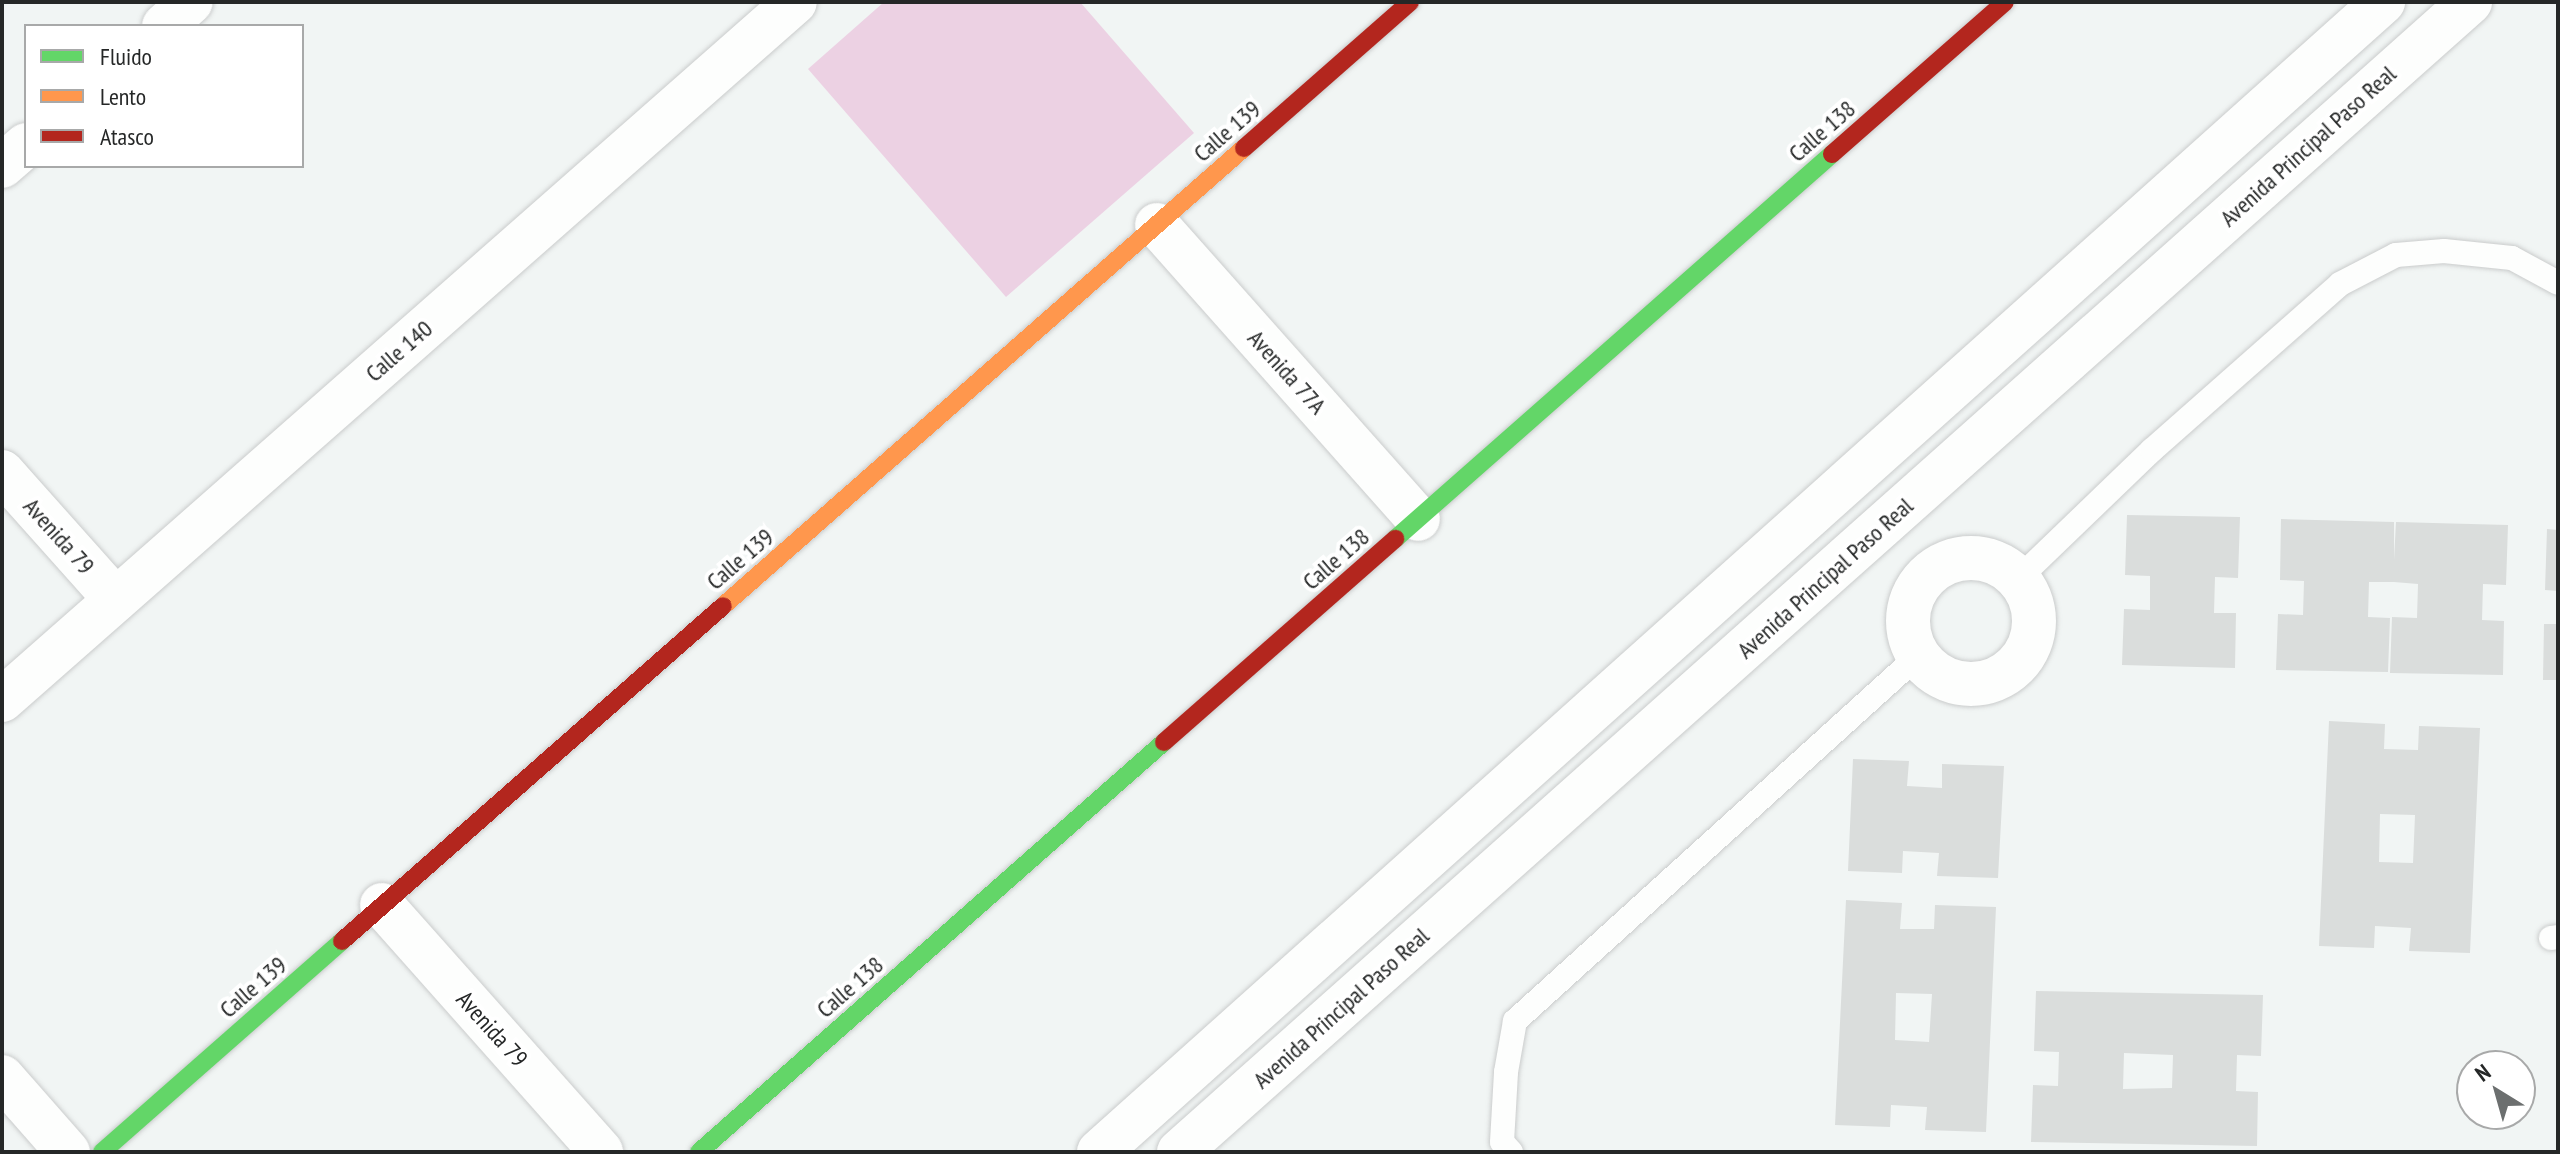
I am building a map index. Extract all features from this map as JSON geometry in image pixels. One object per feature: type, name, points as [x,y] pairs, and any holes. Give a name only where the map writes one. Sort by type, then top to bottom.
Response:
[{"type":"street","points":[[166,24],[191,2]]},
{"type":"street","name":"Calle 139","points":[[102,1152],[1410,2]]},
{"type":"street","name":"Calle 138","points":[[699,1152],[2005,2]]},
{"type":"street","points":[[1099,1152],[2383,2]]},
{"type":"street","name":"Avenida Principal Paso Real","points":[[1179,1152],[2470,2]]},
{"type":"street","name":"Calle 140","points":[[2,700],[771,10]]},
{"type":"street","points":[[2,166],[24,147]]},
{"type":"street","name":"Avenida 77A","points":[[1157,225],[1418,519]]},
{"type":"street","points":[[1863,468],[1901,511],[1923,580]]},
{"type":"street","name":"Avenida 79","points":[[2,472],[116,600]]},
{"type":"street","points":[[1960,559],[1982,559],[2001,566],[2018,579],[2030,596],[2034,617],[2032,638],[2023,657],[2008,672],[1989,682],[1970,685],[1949,681],[1932,671],[1918,656],[1910,637],[1908,617],[1913,597],[1923,580],[1940,566],[1960,559]]},
{"type":"street","name":"Avenida 79","points":[[382,905],[601,1152]]},
{"type":"street","points":[[2,1077],[68,1152]]},
{"type":"lane","points":[[2018,579],[2152,450],[2340,284],[2396,255],[2444,251],[2512,258],[2558,283]]},
{"type":"lane","points":[[1511,1152],[1502,1142],[1506,1072],[1515,1021],[1918,656]]},
{"type":"shaded area","points":[[884,2],[1080,2],[1194,133],[1006,297],[808,69]]},
{"type":"building","points":[[2127,515],[2240,517],[2238,578],[2215,577],[2214,613],[2236,613],[2235,668],[2122,665],[2124,609],[2150,610],[2150,576],[2125,575]]},
{"type":"building","points":[[2281,519],[2394,522],[2394,560],[2396,522],[2508,525],[2506,585],[2483,584],[2482,620],[2504,621],[2503,675],[2390,673],[2392,617],[2417,618],[2418,584],[2394,582],[2369,582],[2368,617],[2390,618],[2388,672],[2276,670],[2278,614],[2303,615],[2304,581],[2280,580]]},
{"type":"building","points":[[2547,529],[2558,530],[2558,591],[2545,590]]},
{"type":"building","points":[[2544,624],[2558,624],[2558,680],[2543,680]]},
{"type":"building","points":[[2329,721],[2385,724],[2384,749],[2418,750],[2419,726],[2480,728],[2470,953],[2409,951],[2411,928],[2375,926],[2374,948],[2319,946]],"holes":[[[2380,814],[2415,815],[2413,863],[2379,862]]]},
{"type":"building","points":[[1853,759],[1909,761],[1907,786],[1942,788],[1942,764],[2004,766],[1998,878],[1937,876],[1939,853],[1903,851],[1902,873],[1848,871]]},
{"type":"building","points":[[1846,900],[1902,903],[1900,929],[1934,929],[1935,905],[1996,907],[1986,1132],[1925,1130],[1927,1107],[1891,1105],[1890,1127],[1835,1125]],"holes":[[[1896,993],[1932,994],[1929,1042],[1895,1040]]]},
{"type":"building","points":[[2036,991],[2263,995],[2261,1056],[2237,1055],[2236,1091],[2258,1092],[2257,1146],[2031,1142],[2033,1085],[2058,1086],[2059,1052],[2034,1051]],"holes":[[[2124,1053],[2173,1055],[2172,1088],[2123,1089]]]},
{"type":"traffic: fast","points":[[1395,539],[1832,154]]},
{"type":"traffic: fast","points":[[699,1152],[1164,742]]},
{"type":"traffic: fast","points":[[102,1152],[342,941]]},
{"type":"traffic: slow","points":[[723,606],[1244,148]]},
{"type":"traffic: jam","points":[[1244,148],[1410,2]]},
{"type":"traffic: jam","points":[[1832,154],[2005,2]]},
{"type":"traffic: jam","points":[[1164,742],[1395,539]]},
{"type":"traffic: jam","points":[[342,941],[723,606]]}]
